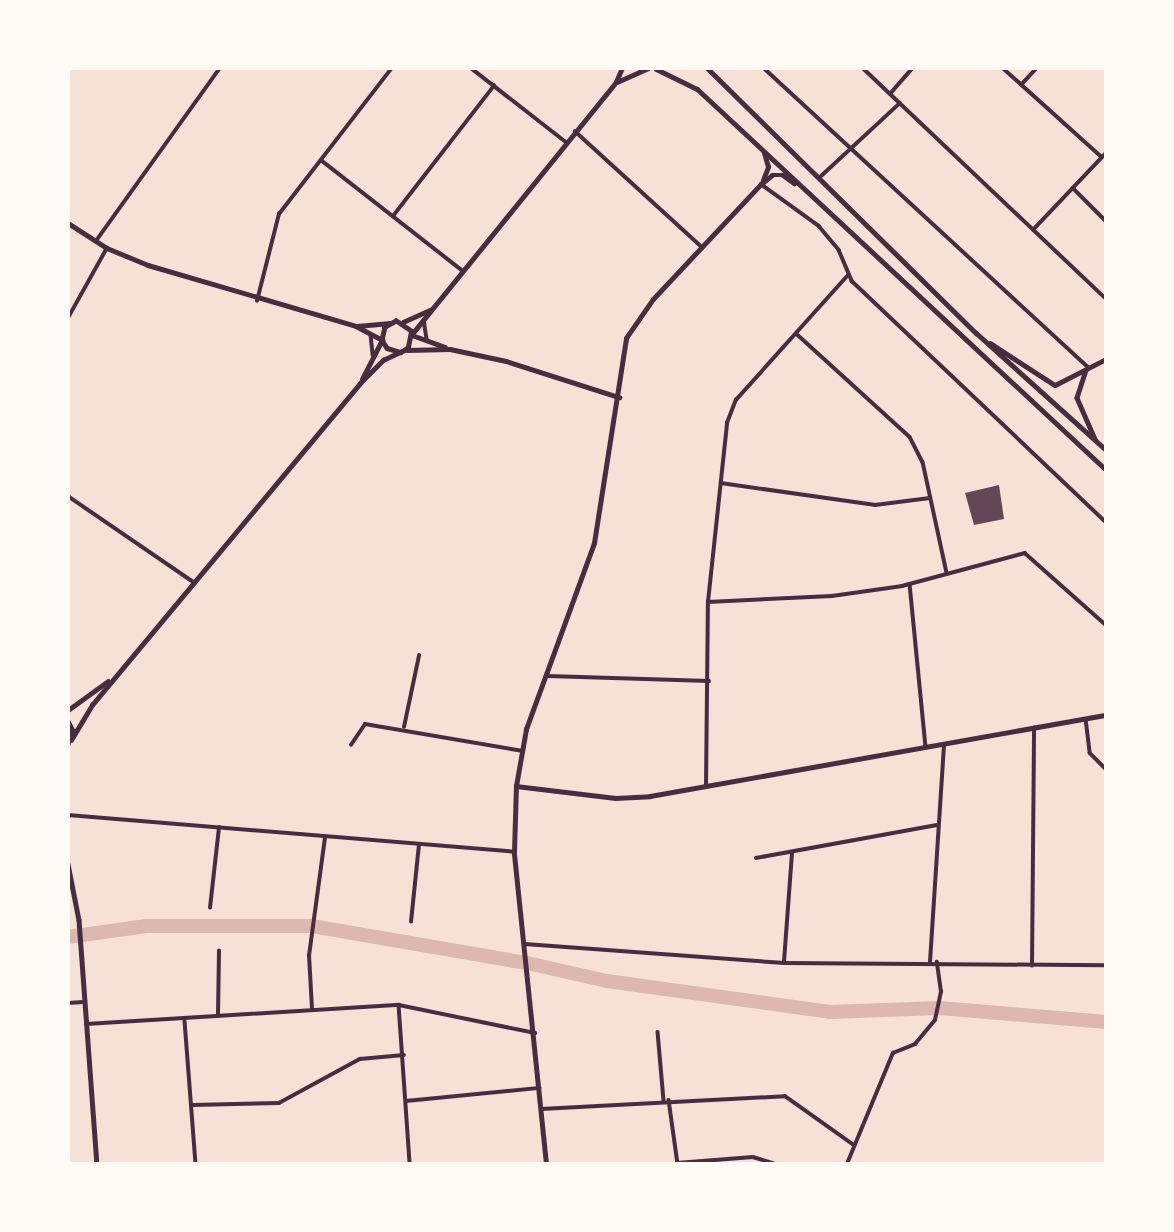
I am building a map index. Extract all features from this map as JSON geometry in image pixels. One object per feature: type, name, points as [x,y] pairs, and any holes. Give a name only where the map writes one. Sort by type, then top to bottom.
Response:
[{"type":"main road","points":[[707,68],[976,333],[1106,450]]},
{"type":"main road","points":[[653,69],[697,89],[1106,470]]},
{"type":"street","points":[[96,241],[219,68]]},
{"type":"street","points":[[257,301],[272,227],[392,68]]},
{"type":"street","points":[[471,68],[566,142]]},
{"type":"street","points":[[70,743],[117,674],[360,383],[383,360],[402,351],[412,334],[616,82],[622,68]]},
{"type":"street","points":[[764,68],[853,148],[1087,369]]},
{"type":"street","points":[[863,68],[1106,299]]},
{"type":"street","points":[[890,94],[913,68]]},
{"type":"street","points":[[1003,68],[1104,155],[1033,230]]},
{"type":"street","points":[[1021,85],[1037,68]]},
{"type":"street","points":[[616,82],[653,69]]},
{"type":"street","points":[[393,216],[494,86]]},
{"type":"street","points":[[819,178],[900,103]]},
{"type":"street","points":[[575,131],[702,247]]},
{"type":"street","points":[[758,146],[768,160],[761,184]]},
{"type":"street","points":[[321,160],[463,271]]},
{"type":"street","points":[[546,1164],[535,1033],[514,852],[516,786],[523,751],[594,543],[619,397],[626,338],[636,318],[761,184],[772,175],[783,175],[805,190]]},
{"type":"street","points":[[761,184],[829,237],[848,275],[1106,522]]},
{"type":"street","points":[[1073,188],[1106,221]]},
{"type":"street","points":[[68,223],[107,248],[257,301],[356,326],[382,340],[390,351],[450,349]]},
{"type":"street","points":[[68,318],[107,248]]},
{"type":"street","points":[[706,786],[708,602],[727,423],[736,400],[798,335],[848,275]]},
{"type":"street","points":[[356,326],[401,322],[434,308]]},
{"type":"street","points":[[424,320],[422,331],[428,341]]},
{"type":"street","points":[[360,383],[382,340],[383,331],[391,322]]},
{"type":"street","points":[[401,322],[412,334],[450,349],[619,397]]},
{"type":"street","points":[[976,333],[1047,383],[1063,384],[1106,359]]},
{"type":"street","points":[[370,334],[373,355]]},
{"type":"street","points":[[798,335],[910,437],[923,462],[947,573]]},
{"type":"street","points":[[1087,369],[1077,398],[1098,444]]},
{"type":"street","points":[[720,483],[875,505],[930,498]]},
{"type":"street","points":[[68,495],[195,583]]},
{"type":"street","points":[[708,602],[832,596],[910,584],[1031,554],[1106,625]]},
{"type":"street","points":[[910,584],[926,746]]},
{"type":"street","points":[[404,727],[419,656]]},
{"type":"street","points":[[68,710],[117,674]]},
{"type":"street","points":[[548,676],[709,681]]},
{"type":"street","points":[[516,786],[615,798],[706,786],[1106,715]]},
{"type":"street","points":[[1086,719],[1090,753],[1106,769]]},
{"type":"street","points":[[68,720],[70,743]]},
{"type":"street","points":[[351,745],[365,724],[404,727],[523,751]]},
{"type":"street","points":[[1032,966],[1034,728]]},
{"type":"street","points":[[930,962],[944,743]]},
{"type":"street","points":[[68,816],[514,852]]},
{"type":"street","points":[[756,858],[938,825]]},
{"type":"street","points":[[210,908],[219,828]]},
{"type":"street","points":[[312,1010],[309,956],[325,837]]},
{"type":"street","points":[[411,922],[419,845]]},
{"type":"street","points":[[784,963],[792,853]]},
{"type":"street","points":[[68,864],[86,1024],[97,1164]]},
{"type":"street","points":[[525,944],[784,963],[1106,965]]},
{"type":"street","points":[[218,1016],[219,951]]},
{"type":"street","points":[[847,1164],[893,1053],[915,1044],[935,1020],[941,992],[937,962]]},
{"type":"street","points":[[68,1003],[83,1002]]},
{"type":"street","points":[[399,1005],[410,1164]]},
{"type":"street","points":[[86,1024],[185,1021],[218,1016],[399,1005],[535,1033]]},
{"type":"street","points":[[185,1021],[196,1164]]},
{"type":"street","points":[[659,1032],[678,1163],[753,1157],[776,1164]]},
{"type":"street","points":[[193,1105],[279,1103],[360,1059],[404,1055]]},
{"type":"street","points":[[406,1101],[539,1088]]},
{"type":"street","points":[[541,1109],[667,1100],[785,1096],[854,1145]]},
{"type":"building","points":[[999,485],[1004,519],[974,525],[965,493]]},
{"type":"waterway","points":[[68,937],[146,926],[312,926],[527,963],[607,981],[830,1012],[939,1008],[1106,1022]]}]
